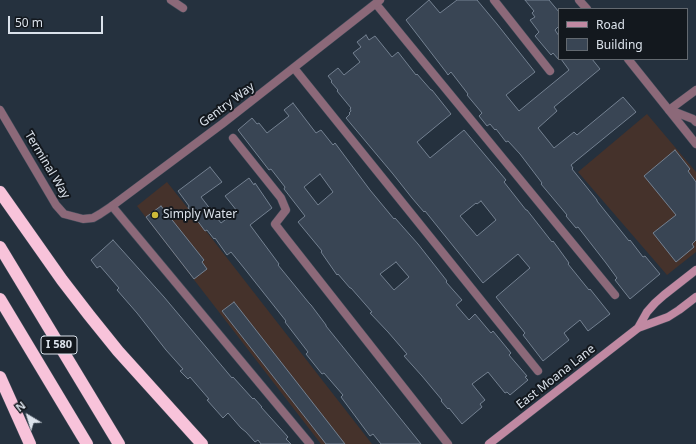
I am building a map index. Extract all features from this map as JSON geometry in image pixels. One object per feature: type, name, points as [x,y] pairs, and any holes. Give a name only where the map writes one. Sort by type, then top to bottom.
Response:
[{"type":"highway","points":[[0,192],[88,315],[122,356],[202,444]]},
{"type":"highway","name":"I 580","points":[[0,247],[119,444]]},
{"type":"highway","name":"I 580","points":[[0,299],[87,444]]},
{"type":"highway","points":[[0,377],[30,444]]},
{"type":"main road","name":"East Moana Lane","points":[[638,328],[647,312],[655,303],[696,270]]},
{"type":"main road","name":"East Moana Lane","points":[[489,444],[638,328],[668,317],[696,297]]},
{"type":"main road","points":[[668,317],[696,303]]},
{"type":"street","points":[[171,0],[183,8]]},
{"type":"street","points":[[494,0],[550,70]]},
{"type":"street","points":[[579,0],[586,8]]},
{"type":"street","points":[[378,2],[615,296]]},
{"type":"street","name":"Gentry Way","points":[[83,219],[93,218],[112,206],[222,124],[378,2]]},
{"type":"street","points":[[629,60],[696,144]]},
{"type":"street","points":[[294,68],[538,371]]},
{"type":"street","points":[[669,110],[696,90]]},
{"type":"street","name":"Terminal Way","points":[[0,110],[56,205],[64,214],[83,219]]},
{"type":"street","points":[[669,110],[692,118],[696,122]]},
{"type":"street","points":[[233,138],[281,198],[286,210],[275,224],[448,444]]},
{"type":"street","points":[[112,206],[310,444]]},
{"type":"shaded area","points":[[647,114],[696,172],[696,252],[667,275],[578,172]]},
{"type":"shaded area","points":[[167,182],[372,444],[321,444],[137,206]]},
{"type":"building","points":[[429,0],[440,13],[457,0],[477,0],[535,72],[506,95],[519,111],[569,70],[562,60],[593,60],[600,69],[554,107],[557,111],[538,128],[554,148],[574,132],[577,135],[623,97],[636,112],[571,165],[573,168],[572,169],[629,241],[630,240],[643,257],[645,256],[660,274],[630,299],[615,280],[617,278],[606,263],[578,227],[576,228],[566,216],[567,215],[541,184],[542,183],[520,154],[508,141],[506,142],[496,129],[495,130],[490,124],[487,126],[479,116],[482,113],[467,95],[468,94],[451,72],[448,75],[406,20]]},
{"type":"building","points":[[525,0],[549,0],[558,11],[558,27],[555,30],[558,34],[558,59],[553,53],[551,55],[535,36],[539,32],[530,20],[535,17],[532,13],[534,11]]},
{"type":"building","points":[[366,35],[369,40],[375,36],[392,57],[398,52],[416,75],[417,74],[432,90],[451,114],[417,142],[430,158],[464,130],[506,180],[504,182],[552,242],[553,241],[569,263],[568,264],[610,314],[588,331],[580,320],[564,333],[569,340],[543,361],[523,335],[525,333],[496,297],[530,268],[518,254],[483,283],[425,211],[424,212],[412,198],[346,118],[350,114],[351,108],[337,91],[338,90],[328,76],[338,68],[344,75],[360,62],[353,53],[361,47],[357,42]],"holes":[[[481,201],[496,220],[477,236],[460,216],[476,203],[477,204]]]},
{"type":"building","points":[[293,103],[316,133],[321,130],[333,145],[335,143],[370,190],[394,219],[395,218],[418,244],[447,281],[446,282],[462,300],[456,305],[469,320],[475,314],[491,333],[493,331],[511,353],[509,355],[527,376],[525,377],[528,380],[510,395],[507,392],[505,393],[488,372],[472,384],[485,400],[480,404],[482,407],[462,424],[449,408],[448,409],[404,356],[407,354],[370,313],[372,312],[351,288],[338,274],[337,275],[321,252],[322,251],[298,222],[305,216],[271,169],[269,170],[238,130],[252,118],[257,124],[259,123],[267,133],[289,116],[284,110]],"holes":[[[320,174],[333,192],[318,205],[304,187]],[[396,262],[409,277],[394,290],[380,274]]]},
{"type":"building","points":[[675,150],[690,169],[688,171],[696,182],[696,240],[692,244],[694,247],[676,262],[653,233],[676,215],[644,176]]},
{"type":"building","points":[[210,167],[222,182],[201,197],[221,223],[237,211],[225,196],[249,178],[254,185],[255,183],[272,208],[250,225],[279,264],[278,265],[421,444],[381,444],[373,434],[370,436],[341,397],[343,395],[324,373],[322,374],[306,354],[308,352],[285,322],[286,321],[244,268],[231,252],[227,255],[215,238],[214,239],[207,230],[205,231],[188,208],[189,206],[178,191]]},
{"type":"building","points":[[161,206],[204,260],[202,262],[207,269],[194,279],[146,217]]},
{"type":"building","points":[[113,240],[164,297],[232,378],[233,377],[262,407],[288,437],[286,439],[291,444],[261,444],[258,440],[255,442],[228,413],[223,418],[190,377],[188,379],[180,371],[183,369],[117,290],[119,288],[100,266],[97,268],[91,260]]},
{"type":"building","points":[[234,302],[345,444],[326,444],[222,311]]},
{"type":"place","name":"Simply Water","points":[[155,215]]}]
